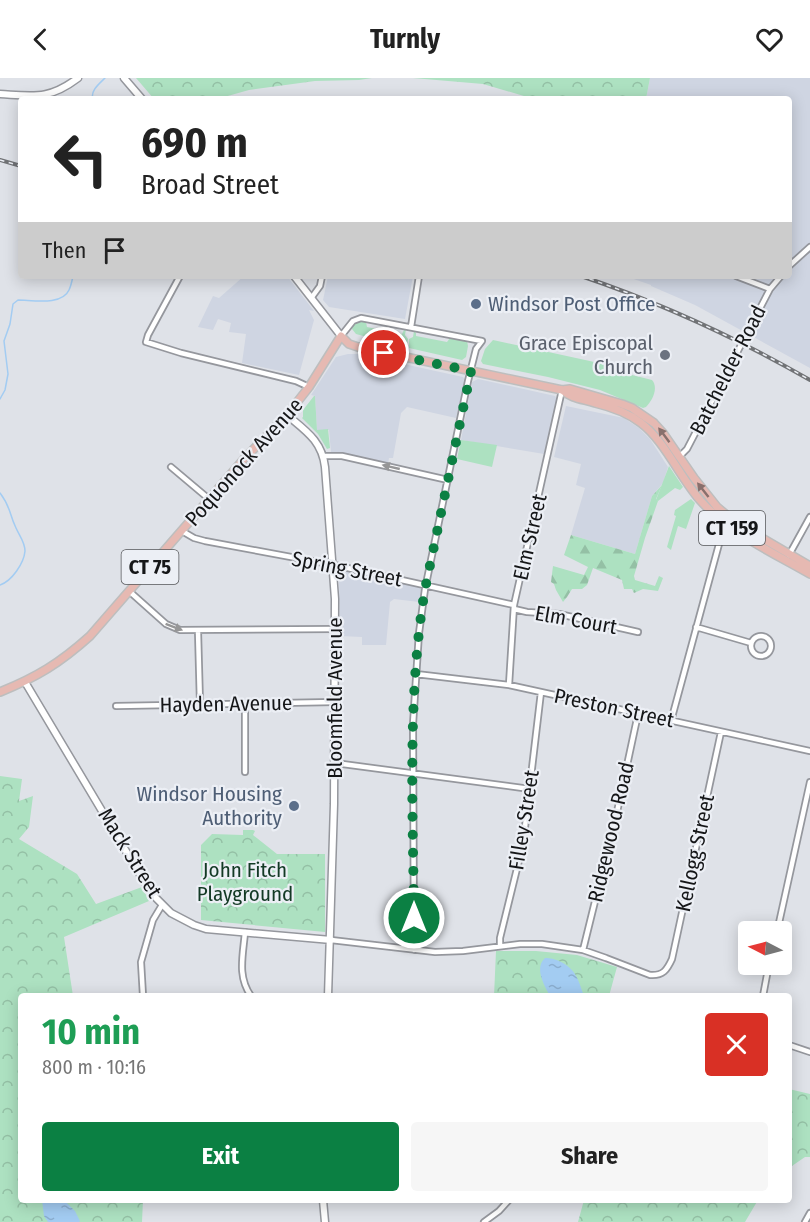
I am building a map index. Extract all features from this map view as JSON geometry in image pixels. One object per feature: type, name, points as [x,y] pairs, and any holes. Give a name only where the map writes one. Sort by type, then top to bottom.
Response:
[{"type":"main road","points":[[0,94],[30,96],[46,94],[65,87],[78,78]]},
{"type":"main road","points":[[124,78],[139,96]]},
{"type":"main road","name":"CT 159","points":[[297,279],[341,336],[356,347],[562,390],[569,396],[621,408],[654,423],[729,521]]},
{"type":"main road","name":"Poquonock Avenue","points":[[0,692],[25,682],[50,668],[90,636],[244,459],[287,415],[309,387],[341,336]]},
{"type":"main road","points":[[287,415],[314,439],[324,456]]},
{"type":"main road","name":"CT 159","points":[[642,419],[699,499],[810,574]]},
{"type":"main road","name":"Bloomfield Avenue","points":[[324,456],[334,565],[335,629],[335,763],[328,993]]},
{"type":"main road","name":"CT 159","points":[[788,557],[810,566]]},
{"type":"main road","name":"Mack Street","points":[[25,682],[148,888],[162,905],[181,920],[207,929],[331,940]]},
{"type":"main road","points":[[323,1203],[325,1222]]},
{"type":"street","points":[[792,263],[810,247]]},
{"type":"street","points":[[178,279],[146,342],[181,353],[296,381],[309,387]]},
{"type":"street","points":[[312,297],[320,286],[321,279]]},
{"type":"street","points":[[411,327],[419,279]]},
{"type":"street","points":[[744,279],[770,289]]},
{"type":"street","name":"Batchelder Road","points":[[671,461],[687,449],[770,289],[778,279]]},
{"type":"street","points":[[341,336],[358,318],[482,340],[476,348],[421,615],[413,724],[414,950]]},
{"type":"street","name":"Elm Street","points":[[509,685],[514,607],[562,390]]},
{"type":"street","points":[[324,456],[337,456],[448,480]]},
{"type":"street","points":[[171,467],[209,499]]},
{"type":"street","points":[[788,557],[810,517]]},
{"type":"street","points":[[671,721],[722,534],[729,521]]},
{"type":"street","name":"Spring Street","points":[[182,531],[201,540],[334,565],[514,607]]},
{"type":"street","points":[[129,591],[166,624],[180,630],[335,629]]},
{"type":"street","name":"Elm Court","points":[[514,607],[527,612],[559,614],[638,632]]},
{"type":"street","points":[[696,627],[751,643]]},
{"type":"street","points":[[198,631],[200,704]]},
{"type":"street","points":[[765,636],[770,641],[771,648],[764,655],[758,656],[751,649],[751,643],[755,637],[765,636]]},
{"type":"street","name":"Preston Street","points":[[416,674],[509,685],[810,751]]},
{"type":"street","name":"Filley Street","points":[[500,946],[500,938],[522,853],[541,692]]},
{"type":"street","name":"Hayden Avenue","points":[[116,706],[335,702]]},
{"type":"street","points":[[244,772],[245,704]]},
{"type":"street","name":"Ridgewood Road","points":[[583,951],[638,714]]},
{"type":"street","name":"Kellogg Street","points":[[583,951],[650,975],[664,973],[669,967],[721,732]]},
{"type":"street","points":[[335,763],[530,789]]},
{"type":"street","points":[[779,921],[810,782]]},
{"type":"street","points":[[143,993],[141,962],[153,920],[162,905]]},
{"type":"street","points":[[245,932],[241,971],[242,980],[249,993]]},
{"type":"street","points":[[331,940],[449,952],[520,944],[542,944],[583,951]]},
{"type":"street","points":[[764,993],[767,975]]},
{"type":"street","points":[[792,1046],[810,1052]]},
{"type":"street","points":[[484,1222],[506,1203]]},
{"type":"street","points":[[805,1222],[810,1213]]},
{"type":"shaded area","points":[[650,78],[810,78],[810,368],[695,305],[634,279],[792,279],[792,96],[647,96]]},
{"type":"shaded area","points":[[241,279],[289,279],[314,311],[309,310],[314,320],[299,375],[242,363],[246,334],[229,332],[231,323],[218,319],[213,330],[198,327],[213,296],[219,298]]},
{"type":"shaded area","points":[[327,279],[412,279],[405,319],[329,307],[323,300]]},
{"type":"shaded area","points":[[358,354],[463,377],[465,380],[456,418],[407,407],[401,413],[393,458],[389,458],[388,464],[331,452],[329,430],[317,430],[315,396],[311,395],[336,357]]},
{"type":"shaded area","points":[[478,379],[555,396],[557,399],[544,454],[461,440],[472,382]]},
{"type":"shaded area","points":[[566,406],[624,418],[650,439],[668,467],[663,483],[652,496],[635,554],[571,535],[585,488],[576,485],[581,464],[554,457]]},
{"type":"shaded area","points":[[342,571],[421,589],[419,602],[394,599],[390,602],[386,645],[362,645],[362,637],[340,636],[339,575]]},
{"type":"green space","points":[[136,78],[372,78],[315,81],[249,90],[228,96],[151,96]]},
{"type":"green space","points":[[413,78],[650,78],[647,96],[524,96],[483,84]]},
{"type":"green space","points":[[364,321],[367,327],[402,334],[406,329],[407,345],[405,347],[356,334],[352,329],[353,325]]},
{"type":"green space","points":[[414,331],[416,336],[447,342],[450,338],[467,341],[466,357],[462,360],[409,348],[409,339],[413,337]]},
{"type":"green space","points":[[493,340],[622,368],[624,373],[652,380],[655,387],[654,394],[643,408],[600,390],[483,364],[481,361],[485,349]]},
{"type":"green space","points":[[314,396],[317,430],[328,429],[330,448],[327,449],[318,434],[302,418],[303,410]]},
{"type":"green space","points":[[461,440],[497,445],[492,467],[457,459]]},
{"type":"green space","points":[[669,466],[683,487],[680,490],[675,488],[658,501],[656,500]]},
{"type":"green space","points":[[662,485],[634,576],[635,580],[655,586],[659,576],[663,578],[658,591],[643,589],[634,593],[632,589],[624,589],[622,580],[593,568],[587,585],[582,589],[572,589],[563,602],[551,582],[553,566],[584,575],[588,567],[564,555],[571,535],[635,554],[652,496]]},
{"type":"green space","points":[[691,499],[695,503],[686,529],[678,526],[671,550],[667,547],[676,516],[674,515],[675,510]]},
{"type":"green space","points":[[0,776],[22,779],[19,801],[33,796],[29,827],[19,839],[77,874],[96,904],[142,887],[149,901],[64,937],[73,993],[18,993],[18,1203],[143,1203],[142,1222],[0,1222]]},
{"type":"green space","name":"John Fitch Playground","points":[[243,830],[255,831],[253,835],[277,854],[325,854],[325,932],[201,920],[201,845],[212,834],[243,835]]},
{"type":"green space","points":[[496,951],[536,951],[577,955],[617,967],[610,993],[494,993]]},
{"type":"green space","points":[[792,1090],[810,1094],[810,1157],[805,1157],[792,1166]]},
{"type":"green space","points":[[583,1203],[756,1203],[745,1222],[578,1222]]},
{"type":"water","points":[[545,958],[551,958],[569,967],[578,980],[583,993],[548,993],[540,972]]},
{"type":"water","points":[[42,1203],[67,1203],[75,1211],[80,1221],[48,1222],[44,1216]]},
{"type":"waterway","points":[[92,96],[94,90],[105,78]]},
{"type":"waterway","points":[[0,399],[5,390],[8,374],[4,341],[10,324],[13,304],[18,300],[46,301],[60,298],[69,290],[72,279]]},
{"type":"waterway","points":[[0,493],[8,507],[25,551],[17,571],[9,580],[0,585]]},
{"type":"railway","points":[[0,160],[18,165]]},
{"type":"railway","points":[[589,279],[698,322],[810,380]]},
{"type":"place","name":"Windsor Post Office","points":[[476,304]]},
{"type":"place","name":"Grace Episcopal Church","points":[[665,355]]},
{"type":"place","name":"Windsor Housing Authority","points":[[294,806]]},
{"type":"route","points":[[384,353],[471,371],[421,615],[413,724],[414,918]]}]
